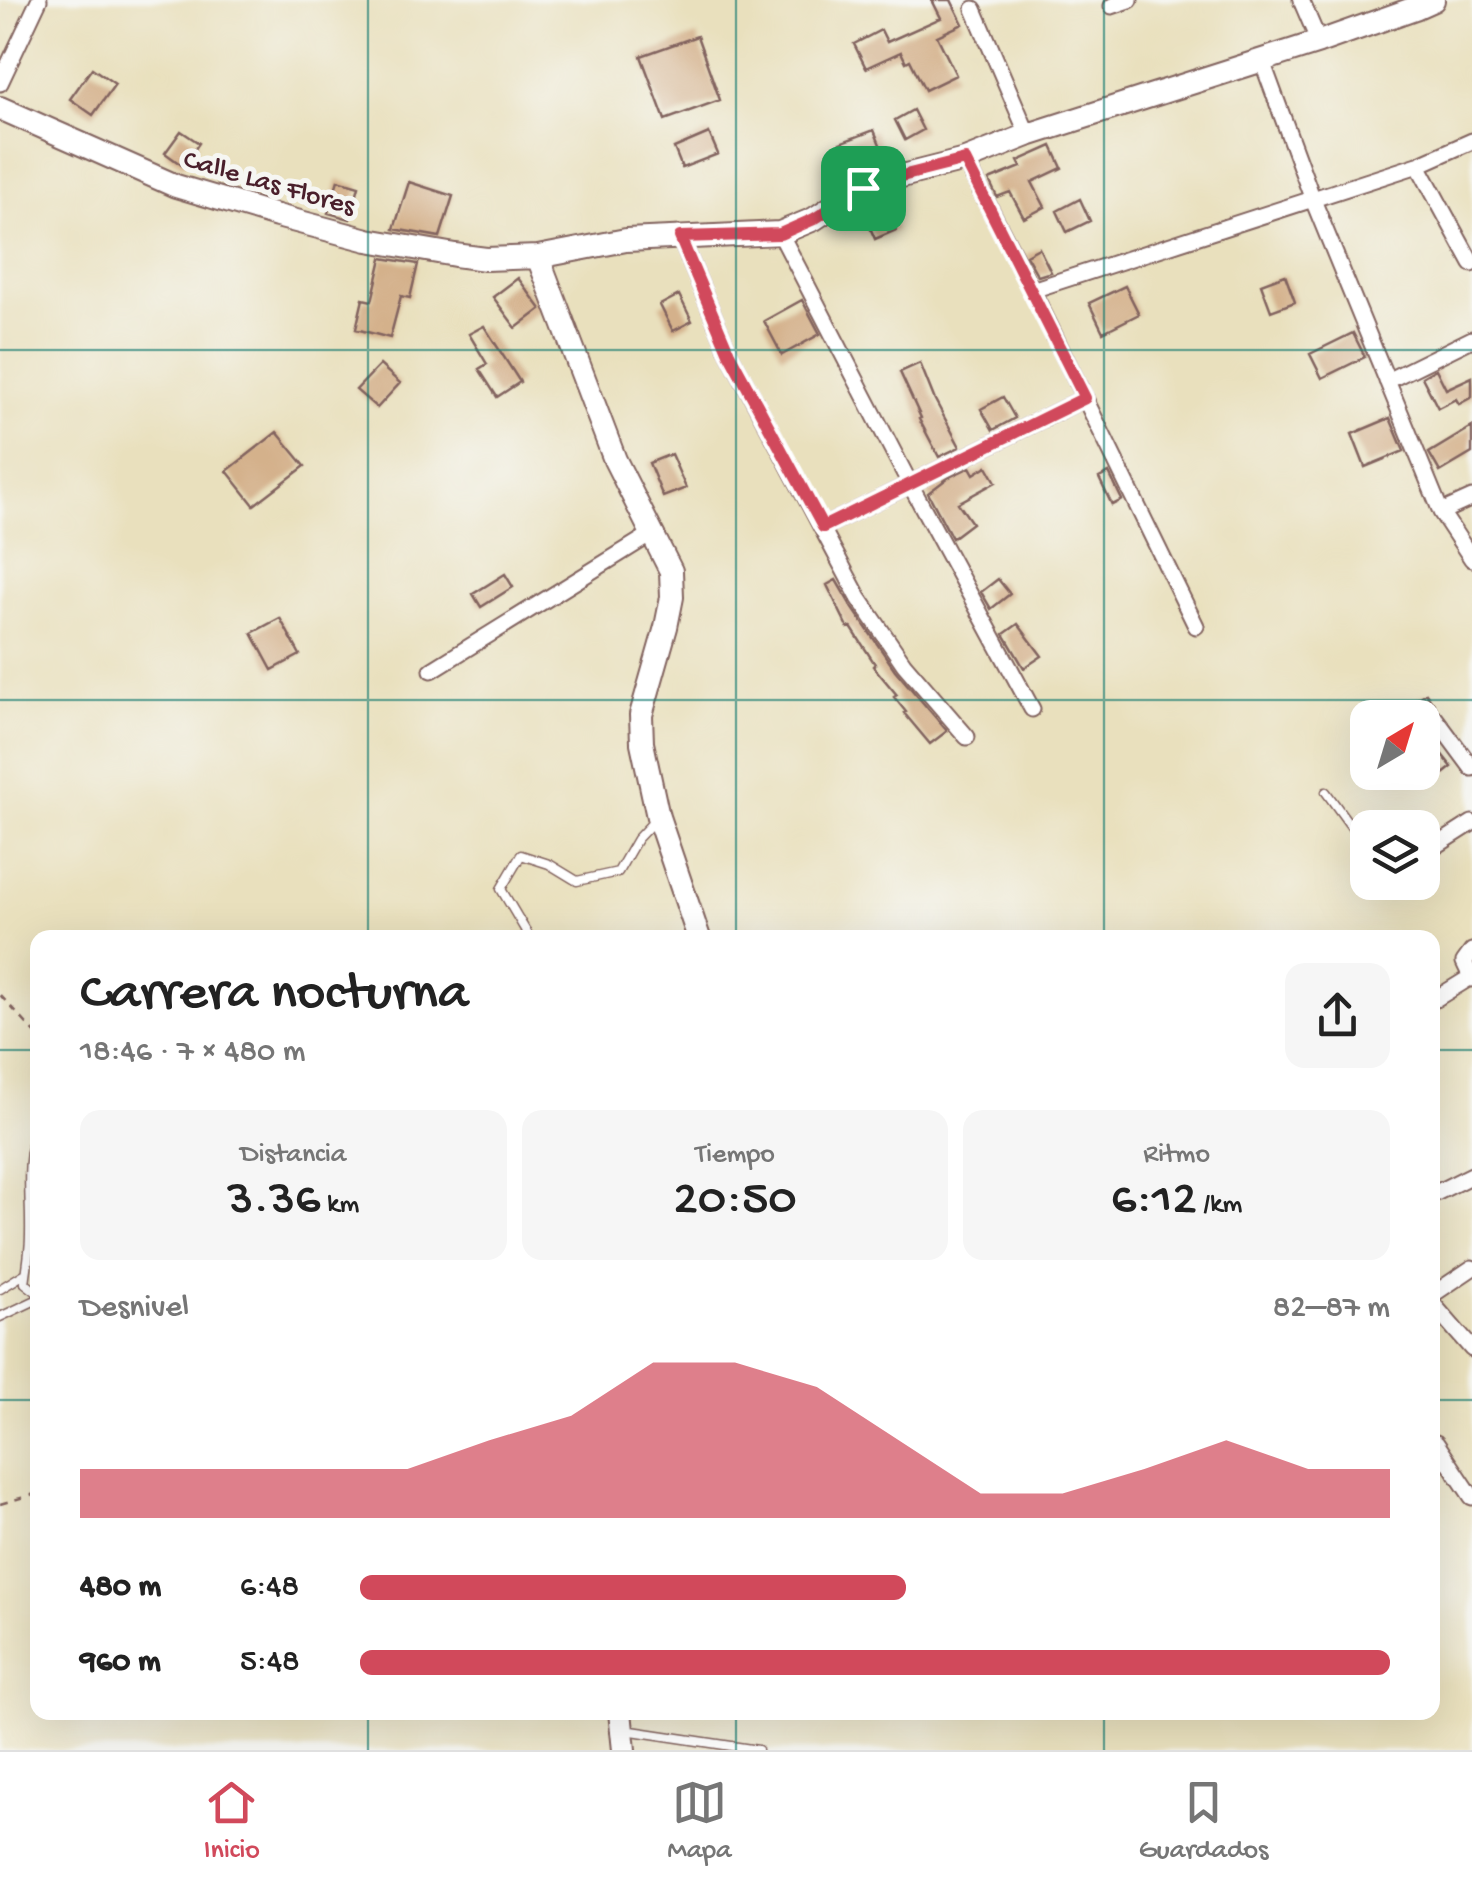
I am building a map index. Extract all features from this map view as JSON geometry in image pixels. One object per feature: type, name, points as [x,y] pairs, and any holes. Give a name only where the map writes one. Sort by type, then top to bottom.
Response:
[{"type":"street","points":[[0,83],[38,0]]},
{"type":"street","points":[[1112,6],[1130,0]]},
{"type":"street","points":[[1300,0],[1319,42]]},
{"type":"street","points":[[1032,709],[780,234],[878,182],[965,160],[1028,134],[1262,61],[1433,0]]},
{"type":"street","points":[[974,9],[1028,134]]},
{"type":"street","points":[[1262,61],[1312,200],[1441,512],[1472,559]]},
{"type":"street","name":"Calle Las Flores","points":[[0,108],[176,186],[368,240],[486,259],[538,257],[626,240],[780,234]]},
{"type":"street","points":[[1032,290],[1418,165],[1472,140]]},
{"type":"street","points":[[965,160],[1196,626]]},
{"type":"street","points":[[1418,165],[1472,264]]},
{"type":"street","points":[[680,237],[729,353],[859,598],[924,688],[967,737]]},
{"type":"street","points":[[538,257],[615,460],[667,560],[672,582],[666,627],[641,715],[642,743],[658,816],[697,930]]},
{"type":"street","points":[[1388,381],[1472,339]]},
{"type":"street","points":[[823,527],[1085,398]]},
{"type":"street","points":[[1441,512],[1472,498]]},
{"type":"street","points":[[432,670],[653,533]]},
{"type":"street","points":[[1440,725],[1472,768]]},
{"type":"street","points":[[1440,843],[1472,824]]},
{"type":"street","points":[[1440,996],[1471,978],[1464,962],[1472,950]]},
{"type":"street","points":[[1440,1191],[1472,1175]]},
{"type":"street","points":[[1440,1290],[1472,1268]]},
{"type":"street","points":[[1440,1312],[1472,1349]]},
{"type":"street","points":[[1440,1449],[1472,1497]]},
{"type":"lane","points":[[1326,792],[1350,825]]},
{"type":"lane","points":[[525,930],[501,889],[521,855],[550,864],[577,881],[618,872],[637,839],[658,816]]},
{"type":"lane","points":[[30,1146],[30,1236],[25,1283],[30,1288]]},
{"type":"lane","points":[[0,1290],[26,1273]]},
{"type":"lane","points":[[0,1318],[30,1301]]},
{"type":"lane","points":[[621,1737],[710,1742],[758,1750]]},
{"type":"lane","points":[[700,1750],[710,1742]]},
{"type":"path","points":[[0,995],[30,1027]]},
{"type":"path","points":[[0,1504],[30,1495]]},
{"type":"building","points":[[932,0],[951,0],[963,24],[937,36],[956,75],[925,90],[910,60],[906,62],[901,52],[866,68],[854,44],[881,30],[887,42],[941,18]]},
{"type":"building","points":[[697,36],[720,100],[665,120],[641,56]]},
{"type":"building","points":[[92,68],[115,84],[93,115],[70,99]]},
{"type":"building","points":[[913,110],[923,130],[905,140],[895,120]]},
{"type":"building","points":[[874,130],[888,164],[853,177],[840,143]]},
{"type":"building","points":[[181,131],[199,143],[183,166],[165,153]]},
{"type":"building","points":[[709,133],[718,154],[682,168],[674,148]]},
{"type":"building","points":[[1052,146],[1062,168],[1032,182],[1045,207],[1024,218],[1010,192],[997,197],[989,180],[1021,167],[1018,161]]},
{"type":"building","points":[[338,180],[359,186],[350,219],[328,213]]},
{"type":"building","points":[[409,182],[453,196],[440,237],[394,229]]},
{"type":"building","points":[[1080,199],[1090,221],[1067,232],[1057,211]]},
{"type":"building","points":[[886,208],[896,230],[875,239],[865,216]]},
{"type":"building","points":[[1039,248],[1051,272],[1038,276],[1026,255]]},
{"type":"building","points":[[382,258],[418,264],[410,298],[401,296],[390,338],[356,329],[363,299],[372,301]]},
{"type":"building","points":[[1285,275],[1295,302],[1271,311],[1261,284]]},
{"type":"building","points":[[518,278],[541,309],[516,328],[493,297]]},
{"type":"building","points":[[1125,286],[1139,314],[1103,332],[1089,303]]},
{"type":"building","points":[[679,295],[692,321],[673,331],[660,305]]},
{"type":"building","points":[[802,300],[820,334],[782,355],[764,321]]},
{"type":"building","points":[[484,326],[520,382],[497,397],[479,369],[487,364],[469,334]]},
{"type":"building","points":[[1353,333],[1365,357],[1322,378],[1310,354]]},
{"type":"building","points":[[920,363],[960,447],[939,457],[900,372]]},
{"type":"building","points":[[380,365],[400,383],[377,408],[356,390]]},
{"type":"building","points":[[1436,369],[1446,389],[1472,377],[1472,397],[1459,404],[1456,399],[1438,408],[1422,377]]},
{"type":"building","points":[[1003,397],[1015,418],[993,430],[981,409]]},
{"type":"building","points":[[1390,418],[1404,451],[1365,467],[1352,434]]},
{"type":"building","points":[[1472,427],[1472,453],[1440,472],[1429,453]]},
{"type":"building","points":[[277,432],[305,466],[254,505],[227,471]]},
{"type":"building","points":[[671,454],[686,488],[663,497],[649,463]]},
{"type":"building","points":[[987,466],[996,482],[958,503],[972,523],[952,538],[928,493],[970,467],[974,474]]},
{"type":"building","points":[[1109,473],[1122,500],[1112,505],[1099,478]]},
{"type":"building","points":[[505,574],[513,587],[481,607],[473,594]]},
{"type":"building","points":[[998,579],[1010,594],[991,609],[981,592]]},
{"type":"building","points":[[836,580],[895,670],[947,731],[930,744],[904,713],[894,697],[897,695],[873,666],[851,627],[848,628],[827,585]]},
{"type":"building","points":[[280,618],[300,655],[272,670],[252,633]]},
{"type":"building","points":[[1018,624],[1042,656],[1024,668],[1004,634]]},
{"type":"building","points":[[1440,752],[1452,767],[1440,776]]},
{"type":"route","points":[[965,160],[1085,398],[823,527],[729,353],[680,237],[780,234],[814,219],[863,188],[965,160]]}]
